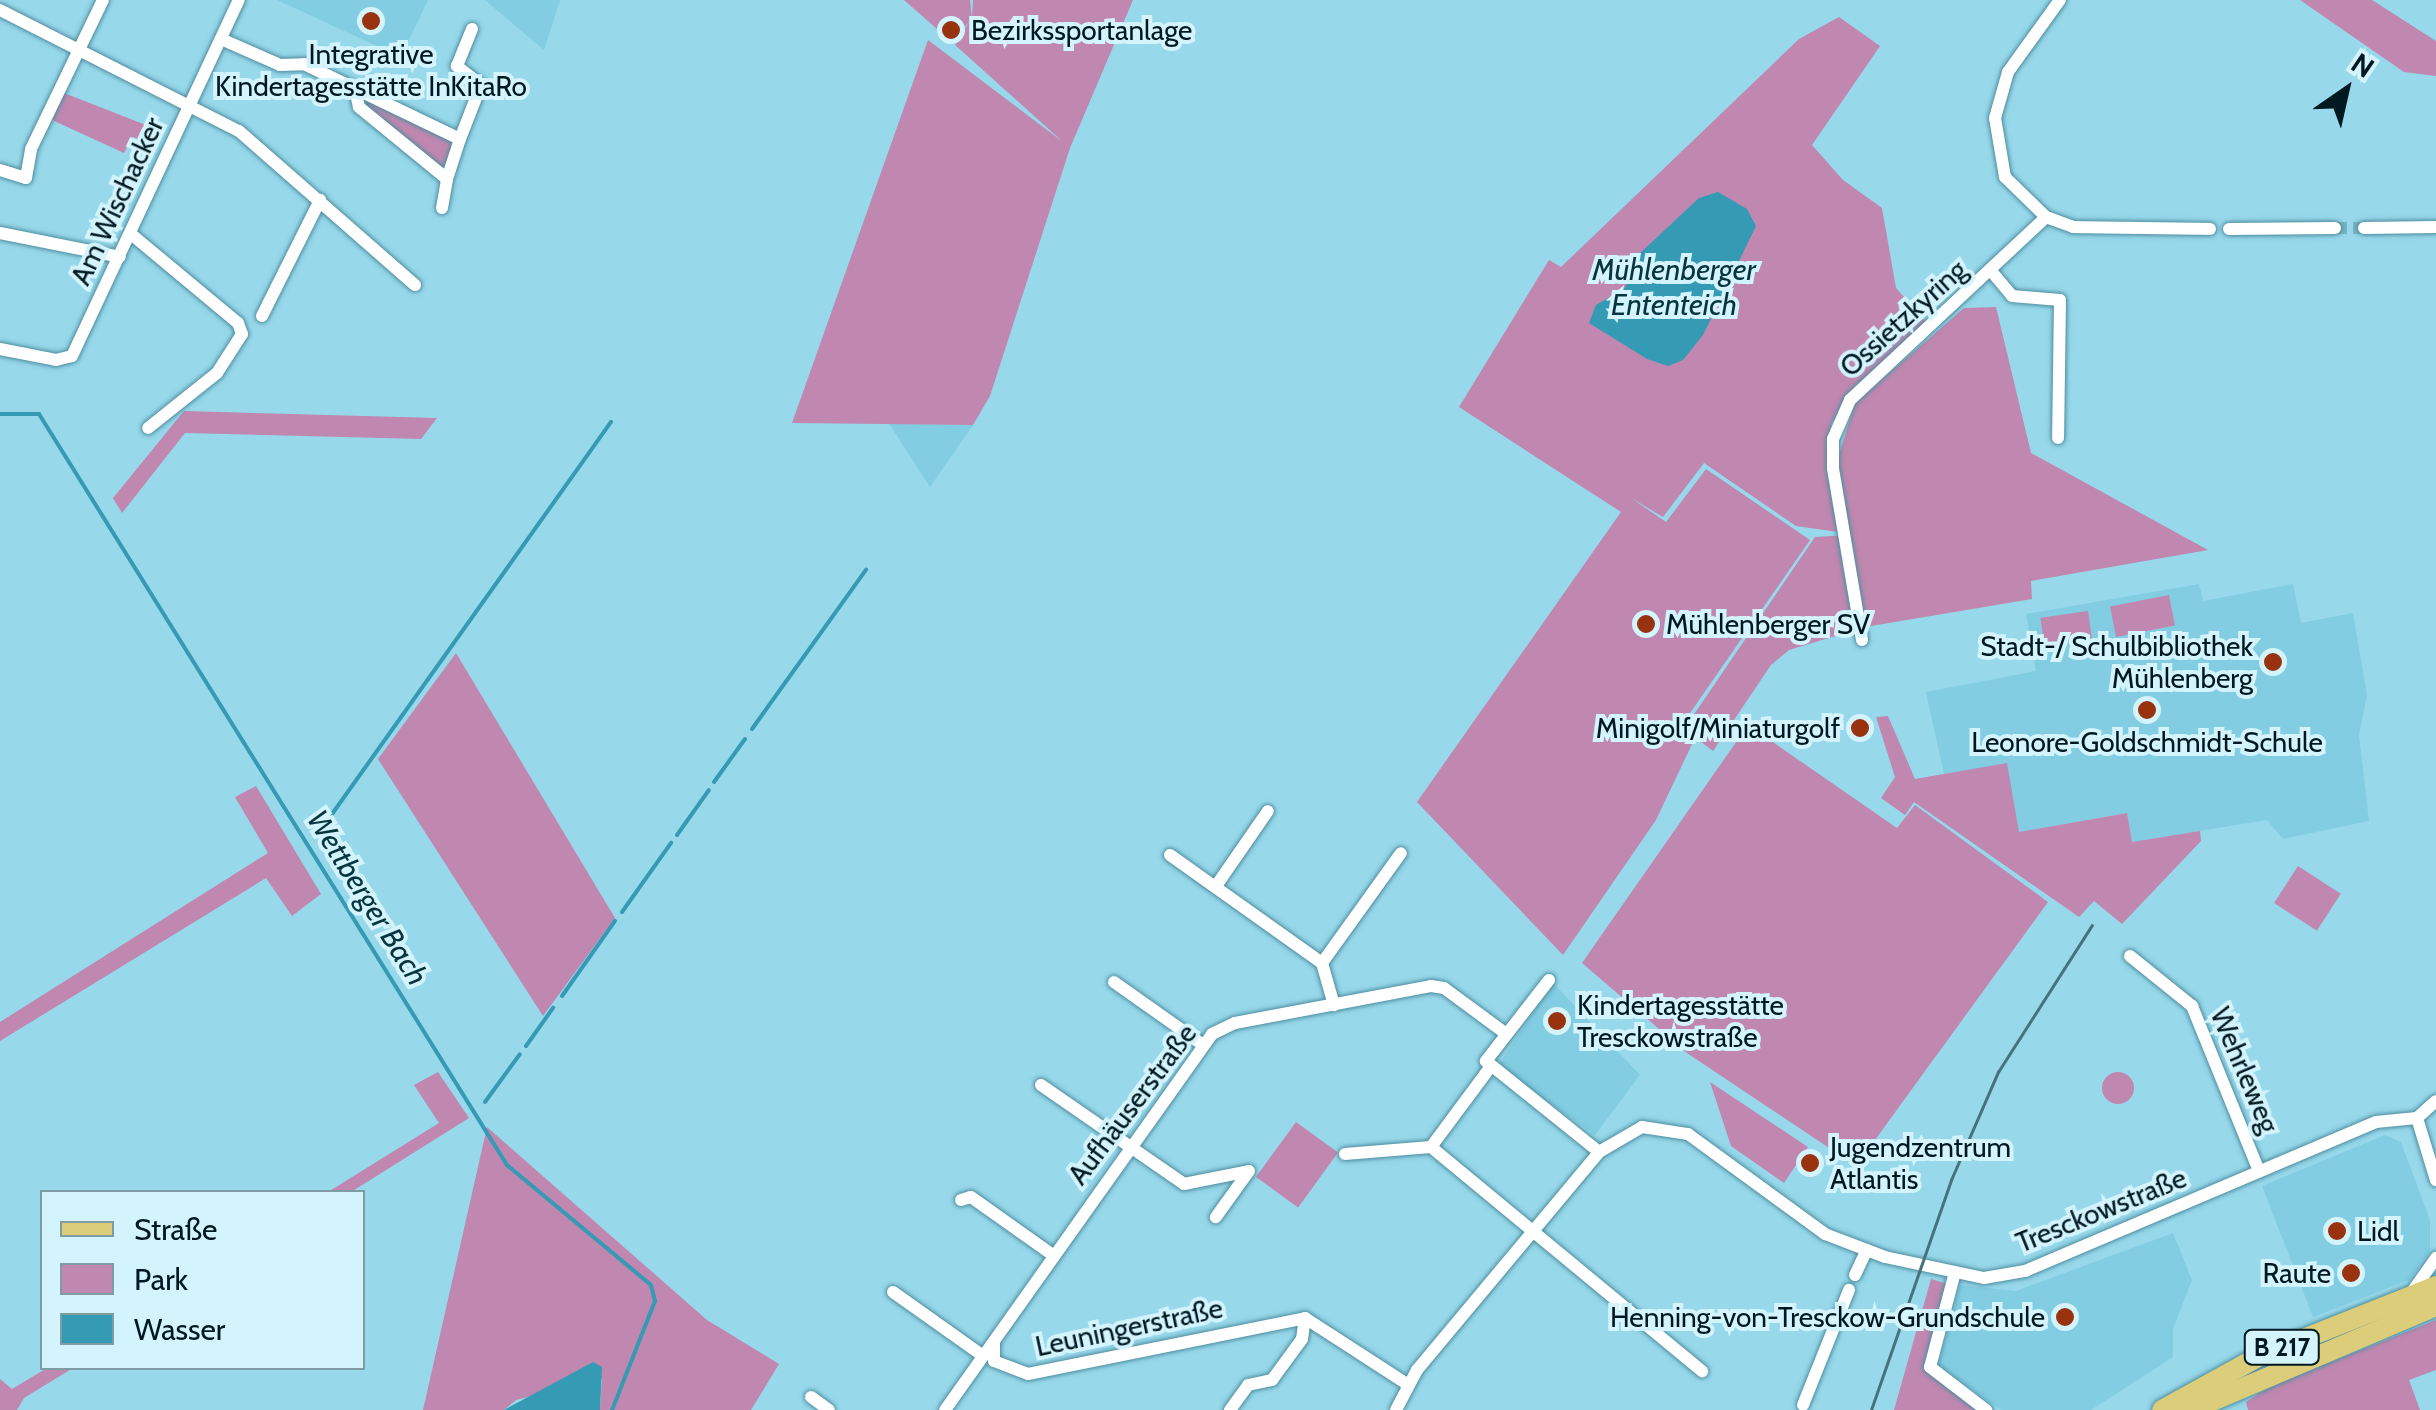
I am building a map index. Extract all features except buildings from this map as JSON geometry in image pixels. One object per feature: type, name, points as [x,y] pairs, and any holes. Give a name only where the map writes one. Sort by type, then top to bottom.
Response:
[{"type":"main road","name":"B 217","points":[[2162,1410],[2258,1357],[2436,1286]]},
{"type":"main road","name":"B 217","points":[[2191,1410],[2436,1306]]},
{"type":"street","points":[[0,170],[26,178],[31,149],[103,0]]},
{"type":"street","name":"Am Wischacker","points":[[0,349],[56,360],[72,356],[239,0]]},
{"type":"street","points":[[2060,0],[2008,72],[1996,118],[2005,176],[2046,217],[2072,227],[2210,229]]},
{"type":"street","points":[[0,10],[239,132],[415,285]]},
{"type":"street","points":[[442,208],[447,179],[480,84],[458,66],[472,29]]},
{"type":"street","points":[[222,38],[280,65],[304,64],[460,139]]},
{"type":"street","points":[[355,90],[359,107],[447,179]]},
{"type":"street","points":[[262,316],[320,200]]},
{"type":"street","name":"Ossietzkyring","points":[[1862,640],[1833,468],[1837,426],[1860,388],[1992,272],[2046,217]]},
{"type":"street","points":[[2364,228],[2436,227]]},
{"type":"street","points":[[2228,229],[2334,228]]},
{"type":"street","points":[[0,233],[120,257]]},
{"type":"street","points":[[131,234],[238,323],[242,334],[217,372],[148,428]]},
{"type":"street","points":[[1992,272],[2012,296],[2060,300],[2058,438]]},
{"type":"street","points":[[1216,886],[1268,811]]},
{"type":"street","points":[[1322,963],[1401,854]]},
{"type":"street","points":[[1170,855],[1322,963],[1334,1005]]},
{"type":"street","name":"Wehrleweg","points":[[2130,956],[2192,1006],[2259,1171]]},
{"type":"street","points":[[1549,980],[1486,1061],[1489,1069],[1600,1152]]},
{"type":"street","points":[[1114,982],[1203,1044]]},
{"type":"street","name":"Aufhäuserstraße","points":[[945,1410],[1203,1044],[1235,1023],[1431,986],[1444,988],[1506,1033]]},
{"type":"street","points":[[1431,1147],[1489,1069]]},
{"type":"street","points":[[1041,1084],[1184,1184],[1249,1171],[1216,1217]]},
{"type":"street","points":[[2436,1101],[2416,1118],[2436,1180]]},
{"type":"street","name":"Tresckowstraße","points":[[1396,1410],[1407,1384],[1600,1152],[1642,1127],[1688,1134],[1825,1234],[1866,1251],[1984,1278],[2025,1271],[2376,1122],[2416,1118]]},
{"type":"street","points":[[1345,1154],[1431,1147],[1537,1228],[1702,1370]]},
{"type":"street","points":[[961,1200],[971,1197],[1053,1255]]},
{"type":"street","points":[[1855,1274],[1866,1251]]},
{"type":"street","points":[[2408,1297],[2436,1258]]},
{"type":"street","points":[[1954,1272],[1930,1367],[1986,1410]]},
{"type":"street","points":[[1803,1404],[1848,1290]]},
{"type":"street","points":[[894,1292],[983,1356]]},
{"type":"street","points":[[1230,1410],[1248,1385],[1272,1380],[1302,1338],[1306,1318],[1407,1384]]},
{"type":"street","name":"Leuningerstraße","points":[[997,1335],[994,1361],[1028,1374],[1306,1318]]},
{"type":"street","points":[[811,1397],[829,1410]]},
{"type":"shaded area","name":"Integrative Kindertagesstätte InKitaRo","points":[[277,0],[428,0],[401,57]]},
{"type":"shaded area","points":[[485,0],[560,0],[544,50]]},
{"type":"shaded area","points":[[888,422],[973,425],[930,487]]},
{"type":"shaded area","name":"Leonore-Goldschmidt-Schule","points":[[2199,584],[2203,601],[2293,584],[2301,623],[2353,613],[2367,695],[2359,735],[2369,821],[2283,839],[2267,820],[2132,842],[2126,813],[2019,832],[2006,764],[1944,774],[1926,692],[2036,671],[2026,614]]},
{"type":"shaded area","name":"Kindertagesstätte Tresckowstraße","points":[[1553,983],[1640,1075],[1595,1135],[1498,1066]]},
{"type":"shaded area","points":[[2385,1135],[2401,1142],[2430,1220],[2430,1251],[2409,1280],[2313,1317],[2262,1186]]},
{"type":"shaded area","name":"Henning-von-Tresckow-Grundschule","points":[[2173,1233],[2192,1280],[2173,1329],[2173,1357],[2091,1410],[2001,1410],[1939,1365],[1960,1285],[2016,1291]]},
{"type":"green space","points":[[904,0],[970,0],[972,18],[973,0],[1133,0],[1070,148],[990,396],[973,425],[792,423],[928,40],[1063,142],[955,45],[971,19],[953,43]]},
{"type":"green space","points":[[2300,0],[2372,0],[2436,41],[2436,76],[2404,72]]},
{"type":"green space","points":[[1839,17],[1880,46],[1812,145],[1843,180],[1882,208],[1896,288],[1927,323],[1856,385],[1831,424],[1827,454],[1838,532],[1796,526],[1704,463],[1663,517],[1631,498],[1666,522],[1706,469],[1810,540],[1679,729],[1694,740],[1656,820],[1563,955],[1417,802],[1621,512],[1459,407],[1549,260],[1561,267],[1799,39]]},
{"type":"green space","points":[[64,93],[146,125],[140,140],[133,137],[124,153],[52,120]]},
{"type":"green space","points":[[368,101],[455,142],[448,166],[437,166],[363,104]]},
{"type":"green space","points":[[1996,307],[2031,453],[2208,550],[2031,581],[2032,599],[1865,627],[1789,650],[1771,665],[1713,751],[1684,729],[1815,537],[1849,535],[1838,458],[1855,403],[1964,308]]},
{"type":"green space","points":[[184,411],[437,418],[421,439],[185,433],[122,513],[113,498]]},
{"type":"green space","points":[[2169,595],[2175,625],[2116,637],[2110,606]]},
{"type":"green space","points":[[2088,611],[2092,638],[2044,644],[2040,618]]},
{"type":"green space","points":[[456,653],[615,918],[543,1016],[378,759]]},
{"type":"green space","points":[[1888,716],[1915,779],[2007,763],[2019,832],[2127,813],[2132,842],[2200,831],[2201,841],[2122,924],[2094,901],[2079,917],[1914,802],[1905,815],[1881,798],[1895,777],[1876,717]]},
{"type":"green space","points":[[1748,725],[1897,828],[1915,805],[2048,902],[1856,1166],[1687,1053],[1582,963]]},
{"type":"green space","points":[[256,786],[321,894],[292,916],[266,878],[0,1041],[0,1022],[268,853],[235,797]]},
{"type":"green space","points":[[2298,866],[2341,894],[2317,931],[2274,903]]},
{"type":"green space","points":[[438,1072],[469,1118],[354,1190],[331,1190],[439,1123],[414,1085]]},
{"type":"green space","points":[[2118,1072],[2129,1077],[2134,1088],[2129,1099],[2118,1104],[2107,1099],[2102,1088],[2107,1077]]},
{"type":"green space","points":[[1710,1082],[1808,1147],[1784,1183],[1731,1146]]},
{"type":"green space","points":[[1296,1122],[1338,1153],[1298,1208],[1256,1177]]},
{"type":"green space","points":[[487,1127],[707,1320],[779,1364],[751,1410],[600,1410],[602,1379],[516,1400],[504,1410],[423,1410]]},
{"type":"green space","points":[[1931,1279],[1951,1285],[1929,1371],[1980,1410],[1894,1410]]},
{"type":"green space","points":[[2436,1320],[2436,1370],[2409,1380],[2420,1410],[2248,1410],[2246,1402],[2271,1386]]},
{"type":"green space","points":[[44,1370],[70,1370],[24,1398],[17,1410],[0,1410],[0,1379],[12,1389]]},
{"type":"water","name":"Mühlenberger Ententeich","points":[[1718,192],[1747,209],[1756,226],[1703,335],[1683,360],[1668,366],[1647,359],[1589,323],[1596,305],[1625,288],[1638,255],[1699,198]]},
{"type":"water","points":[[593,1362],[602,1367],[600,1410],[504,1410]]},
{"type":"waterway","name":"Wettberger Bach","points":[[0,414],[39,414],[507,1165],[651,1285],[655,1301],[612,1410]]},
{"type":"waterway","points":[[320,831],[611,422]]},
{"type":"waterway","points":[[752,729],[866,570]]},
{"type":"waterway","points":[[714,782],[745,739]]},
{"type":"waterway","points":[[677,835],[709,790]]},
{"type":"waterway","points":[[622,912],[671,843]]},
{"type":"waterway","points":[[562,996],[615,921]]},
{"type":"waterway","points":[[526,1046],[553,1008]]},
{"type":"waterway","points":[[485,1102],[520,1054]]},
{"type":"tunnel","points":[[2335,228],[2364,228]]},
{"type":"tram line","points":[[1871,1410],[1951,1180],[1998,1072],[2092,925]]},
{"type":"place","name":"Integrative Kindertagesstätte InKitaRo","points":[[371,21]]},
{"type":"place","name":"Bezirkssportanlage","points":[[951,30]]},
{"type":"place","name":"Mühlenberger SV","points":[[1646,624]]},
{"type":"place","name":"Stadt-/ Schulbibliothek Mühlenberg","points":[[2273,662]]},
{"type":"place","name":"Leonore-Goldschmidt-Schule","points":[[2147,710]]},
{"type":"place","name":"Minigolf/Miniaturgolf","points":[[1860,728]]},
{"type":"place","name":"Kindertagesstätte Tresckowstraße","points":[[1557,1021]]},
{"type":"place","name":"Jugendzentrum Atlantis","points":[[1810,1163]]},
{"type":"place","name":"Lidl","points":[[2337,1231]]},
{"type":"place","name":"Raute","points":[[2351,1273]]},
{"type":"place","name":"Henning-von-Tresckow-Grundschule","points":[[2065,1317]]}]
